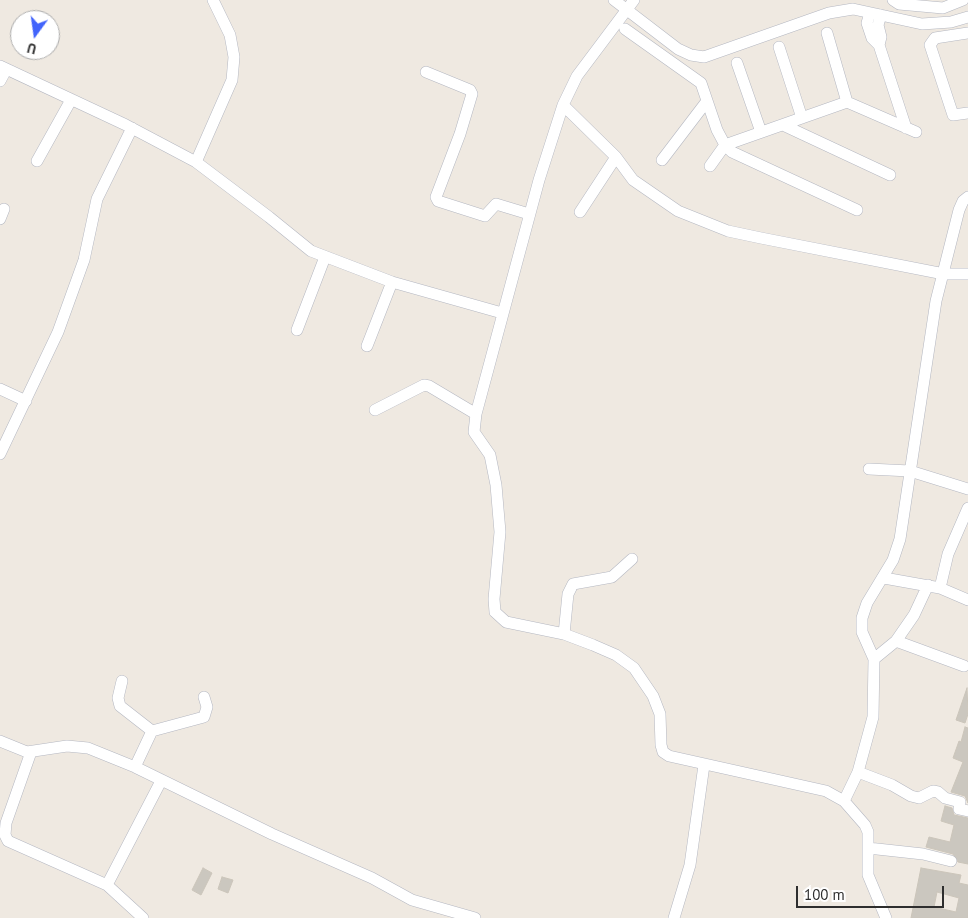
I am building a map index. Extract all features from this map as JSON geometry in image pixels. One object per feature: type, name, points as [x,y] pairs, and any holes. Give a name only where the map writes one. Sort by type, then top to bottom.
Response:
[{"type":"street","points":[[196,162],[232,80],[234,57],[230,35],[213,0]]},
{"type":"street","points":[[614,0],[678,48],[691,55],[704,57],[829,13],[853,9],[922,24],[952,22],[968,18]]},
{"type":"street","points":[[634,0],[577,76],[563,105],[529,214],[476,414],[474,432],[490,456],[496,485],[500,532],[494,599],[495,612],[506,622],[564,634],[616,655],[634,668],[653,696],[660,714],[663,752],[669,756],[826,791],[844,801],[865,825],[868,832],[868,875],[886,918]]},
{"type":"street","points":[[893,0],[899,4],[942,8],[963,0]]},
{"type":"street","points":[[710,166],[725,145],[846,102],[911,130],[879,45],[872,38],[868,23],[876,14]]},
{"type":"street","points":[[625,29],[701,83],[717,130],[725,145],[732,152],[857,210]]},
{"type":"street","points":[[827,33],[846,102]]},
{"type":"street","points":[[968,33],[935,38],[930,45],[954,115],[968,113]]},
{"type":"street","points":[[779,47],[802,118]]},
{"type":"street","points":[[737,63],[761,132]]},
{"type":"street","points":[[0,81],[3,68],[132,128],[196,162],[269,216],[297,242],[324,257],[392,282],[502,313]]},
{"type":"street","points":[[426,72],[470,90],[472,94],[460,134],[436,197],[438,201],[485,216],[496,204],[529,214]]},
{"type":"street","points":[[37,161],[71,100]]},
{"type":"street","points":[[662,160],[707,101]]},
{"type":"street","points":[[563,105],[616,157],[633,180],[678,211],[728,230],[944,274],[968,274]]},
{"type":"street","points":[[783,124],[890,175]]},
{"type":"street","points":[[0,454],[58,332],[84,260],[97,198],[132,128]]},
{"type":"street","points":[[580,212],[616,157]]},
{"type":"street","points":[[844,801],[858,772],[873,717],[874,659],[862,632],[862,618],[868,603],[884,578],[900,539],[920,418],[936,301],[959,210],[963,201],[968,197]]},
{"type":"street","points":[[297,330],[324,257]]},
{"type":"street","points":[[367,346],[392,282]]},
{"type":"street","points":[[374,410],[424,385],[429,386],[476,414]]},
{"type":"street","points":[[0,389],[26,401]]},
{"type":"street","points":[[870,469],[910,471],[968,489]]},
{"type":"street","points":[[940,588],[948,554],[968,508]]},
{"type":"street","points":[[564,634],[568,594],[573,584],[612,577],[632,560]]},
{"type":"street","points":[[884,578],[940,588],[968,600]]},
{"type":"street","points":[[874,659],[896,641],[914,615],[928,585]]},
{"type":"street","points":[[896,641],[964,666]]},
{"type":"street","points":[[122,681],[118,698],[120,706],[152,731]]},
{"type":"street","points":[[135,767],[152,731],[204,717],[207,707],[204,697]]},
{"type":"street","points":[[0,741],[31,752],[75,746],[88,748],[135,767],[306,850],[372,878],[412,900],[475,918]]},
{"type":"street","points":[[31,752],[6,823],[5,835],[8,841],[107,885],[143,918]]},
{"type":"street","points":[[674,918],[690,864],[704,765]]},
{"type":"street","points":[[858,772],[892,785],[911,796],[919,798],[933,791],[938,792],[945,798],[960,802],[959,808],[968,811]]},
{"type":"street","points":[[107,885],[161,781]]},
{"type":"street","points":[[868,848],[923,854],[950,861]]},
{"type":"building","points":[[967,688],[968,714],[965,723],[956,720]]},
{"type":"building","points":[[965,727],[968,728],[968,803],[965,796],[951,792],[963,762],[953,758],[959,741],[961,742]]},
{"type":"building","points":[[945,806],[952,808],[954,815],[968,818],[968,864],[958,862],[953,854],[926,847],[929,837],[950,842],[954,825],[941,821]]},
{"type":"building","points":[[203,868],[212,873],[201,895],[192,890]]},
{"type":"building","points":[[921,868],[961,875],[959,883],[968,885],[968,918],[911,918]],"holes":[[[937,892],[959,898],[956,912],[934,907]]]},
{"type":"building","points":[[222,877],[233,880],[228,893],[218,889]]}]
